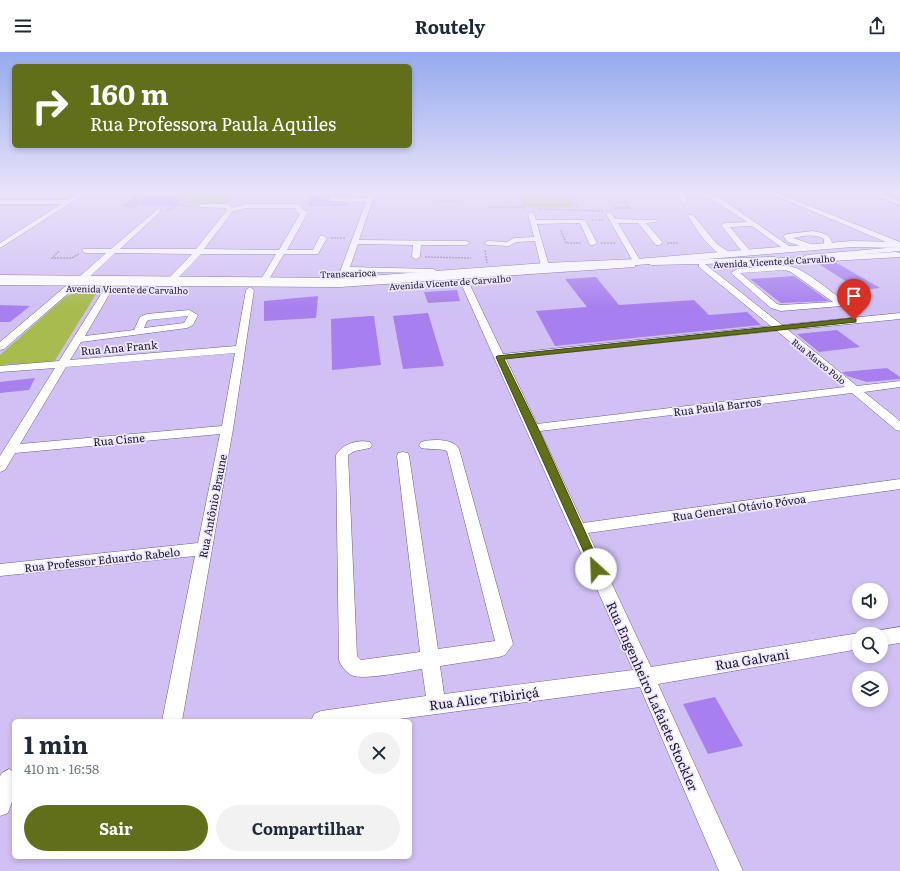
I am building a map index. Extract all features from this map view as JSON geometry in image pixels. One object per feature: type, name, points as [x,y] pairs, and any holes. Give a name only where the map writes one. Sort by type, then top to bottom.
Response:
[{"type":"main road","name":"Avenida Vicente de Carvalho","points":[[458,277],[545,266],[637,262],[726,254],[745,250],[811,246],[900,244]]},
{"type":"main road","name":"Avenida Vicente de Carvalho","points":[[0,287],[69,288],[112,280],[250,290],[699,263],[761,266],[900,254]]},
{"type":"main road","name":"Avenida Vicente de Carvalho","points":[[0,278],[264,281],[340,285]]},
{"type":"street","points":[[0,246],[23,231]]},
{"type":"street","points":[[82,279],[135,231]]},
{"type":"street","points":[[173,280],[215,231]]},
{"type":"street","points":[[264,281],[294,231]]},
{"type":"street","points":[[340,285],[359,231]]},
{"type":"street","points":[[536,231],[545,266]]},
{"type":"street","points":[[588,231],[593,243]]},
{"type":"street","points":[[619,231],[637,262]]},
{"type":"street","points":[[648,231],[658,243]]},
{"type":"street","points":[[703,231],[714,246],[726,254]]},
{"type":"street","points":[[731,231],[745,250]]},
{"type":"street","points":[[761,231],[788,248]]},
{"type":"street","points":[[870,231],[900,244]]},
{"type":"street","points":[[811,246],[791,240],[787,236],[818,234],[827,238],[828,242],[826,246]]},
{"type":"street","points":[[86,250],[281,253],[315,252],[323,238]]},
{"type":"street","points":[[486,245],[509,244],[514,240],[538,239]]},
{"type":"street","points":[[356,240],[417,244],[466,244]]},
{"type":"street","points":[[416,257],[417,244]]},
{"type":"street","name":"Transcarioca","points":[[0,282],[340,285],[775,259],[900,249]]},
{"type":"street","name":"Rua Marco Polo","points":[[699,263],[900,427]]},
{"type":"street","points":[[761,266],[785,268],[797,271],[837,300],[838,304],[781,308],[774,306],[735,273],[737,270],[761,266]]},
{"type":"street","name":"Avenida Vicente de Carvalho","points":[[345,269],[430,271],[458,277]]},
{"type":"street","name":"Rua Engenheiro Lafaiete Stockler","points":[[458,277],[500,357],[534,428],[731,871]]},
{"type":"street","points":[[0,467],[112,280]]},
{"type":"street","points":[[0,347],[69,288]]},
{"type":"street","name":"Rua Antônio Braune","points":[[172,719],[250,290]]},
{"type":"street","points":[[77,340],[138,332],[188,325],[190,324],[193,315],[189,313],[146,317],[143,319],[138,332]]},
{"type":"street","points":[[500,357],[900,316]]},
{"type":"street","name":"Rua Ana Frank","points":[[0,369],[240,349]]},
{"type":"street","name":"Rua Paula Barros","points":[[534,428],[900,384]]},
{"type":"street","name":"Rua Cisne","points":[[11,449],[226,429]]},
{"type":"street","points":[[366,445],[349,448],[342,455],[348,660],[356,668],[362,669],[499,649],[504,644],[453,449],[444,445],[424,445]]},
{"type":"street","points":[[403,456],[436,703]]},
{"type":"street","name":"Rua General Otávio Póvoa","points":[[578,529],[900,484]]},
{"type":"street","name":"Rua Professor Eduardo Rabelo","points":[[0,570],[203,549]]},
{"type":"street","points":[[888,637],[900,635]]},
{"type":"street","name":"Rua Galvani","points":[[646,677],[852,642]]},
{"type":"street","name":"Rua Alice Tibiriçá","points":[[334,719],[436,703],[511,695],[646,677]]},
{"type":"street","points":[[0,805],[8,781]]},
{"type":"path","points":[[562,231],[566,243]]},
{"type":"path","points":[[323,238],[356,240]]},
{"type":"path","points":[[486,245],[488,267]]},
{"type":"path","points":[[59,251],[52,258],[72,258],[86,250]]},
{"type":"path","points":[[416,257],[471,258]]},
{"type":"green space","points":[[98,291],[54,362],[0,365],[0,355],[65,297],[74,293]]},
{"type":"building","points":[[835,262],[880,288],[860,290],[817,263]]},
{"type":"building","points":[[794,276],[829,301],[781,303],[750,279]]},
{"type":"building","points":[[596,277],[619,305],[694,300],[709,315],[747,312],[761,325],[555,346],[536,311],[587,307],[565,279]]},
{"type":"building","points":[[457,290],[460,301],[428,303],[424,292]]},
{"type":"building","points":[[318,296],[316,318],[264,321],[264,301]]},
{"type":"building","points":[[0,305],[30,306],[10,322],[0,322]]},
{"type":"building","points":[[428,313],[444,366],[403,369],[393,316]]},
{"type":"building","points":[[374,316],[381,365],[332,370],[331,319]]},
{"type":"building","points":[[837,330],[860,347],[819,352],[797,334]]},
{"type":"building","points":[[887,368],[900,377],[900,379],[867,382],[847,376],[842,372]]},
{"type":"building","points":[[35,378],[29,390],[0,393],[0,382]]},
{"type":"building","points":[[715,697],[743,746],[708,754],[683,704]]},
{"type":"route","points":[[596,569],[534,428],[500,357],[854,320]]}]
